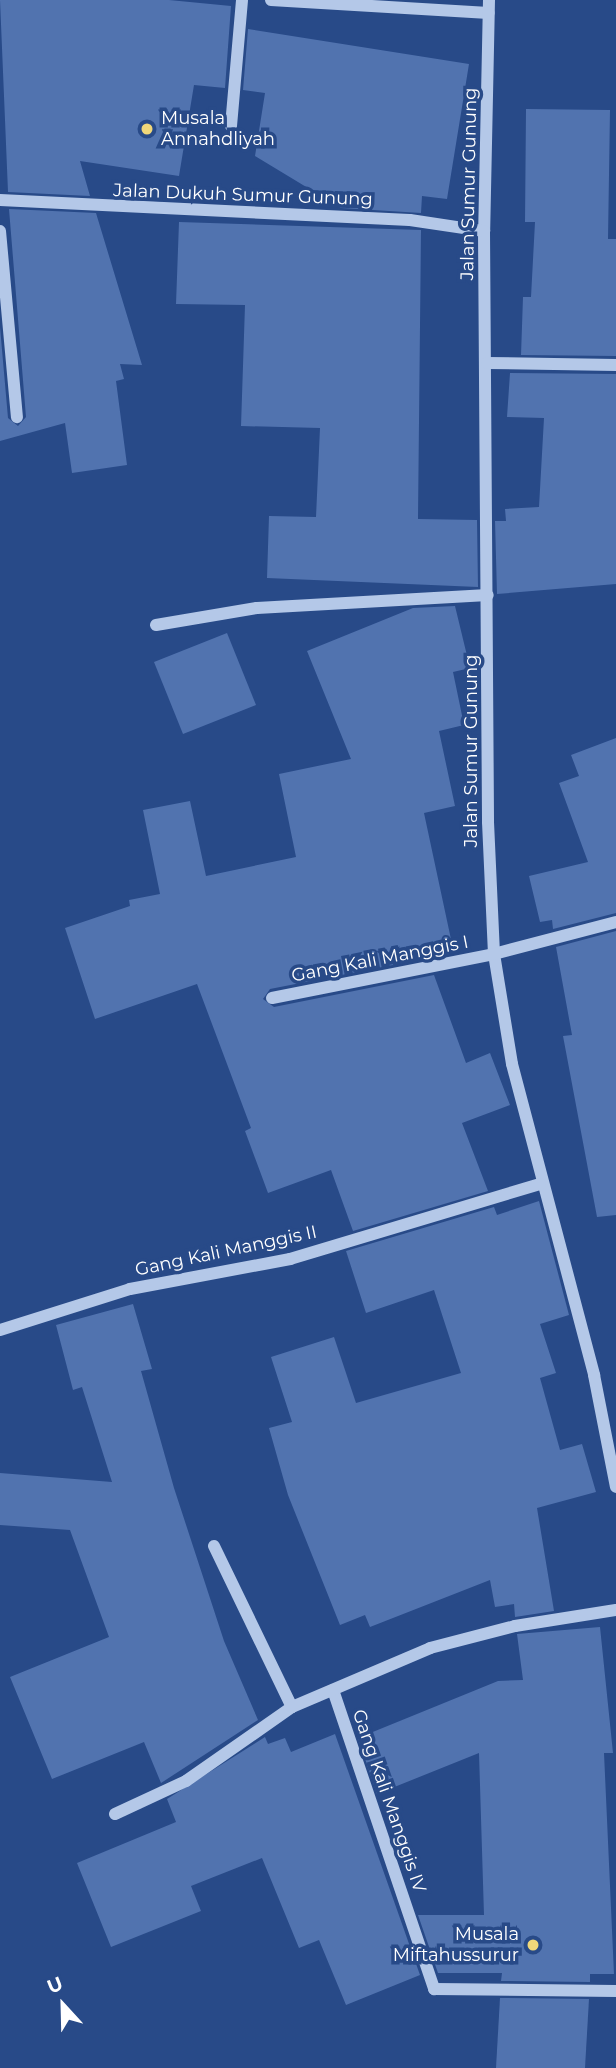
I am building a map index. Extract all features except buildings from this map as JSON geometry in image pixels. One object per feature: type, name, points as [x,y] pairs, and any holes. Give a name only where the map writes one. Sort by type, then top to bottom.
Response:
[{"type":"street","points":[[231,126],[242,0]]},
{"type":"street","points":[[271,0],[489,7]]},
{"type":"street","name":"Jalan Sumur Gunung","points":[[489,7],[484,231],[488,822],[494,954],[512,1064],[540,1184],[594,1375],[616,1488]]},
{"type":"street","name":"Jalan Dukuh Sumur Gunung","points":[[0,200],[410,219],[484,231]]},
{"type":"street","points":[[0,230],[17,417]]},
{"type":"street","points":[[486,363],[616,365]]},
{"type":"street","points":[[156,625],[257,608],[488,595]]},
{"type":"street","name":"Gang Kali Manggis I","points":[[272,998],[494,954],[616,922]]},
{"type":"street","name":"Gang Kali Manggis II","points":[[0,1330],[130,1290],[290,1259],[540,1184]]},
{"type":"street","points":[[214,1546],[292,1707]]},
{"type":"street","points":[[115,1814],[186,1781],[292,1707],[430,1648],[515,1626],[616,1610]]},
{"type":"street","name":"Gang Kali Manggis IV","points":[[333,1690],[434,1989],[616,1991]]},
{"type":"place","name":"Musala Annahdliyah","points":[[147,129]]},
{"type":"place","name":"Musala Miftahussurur","points":[[533,1945]]}]
